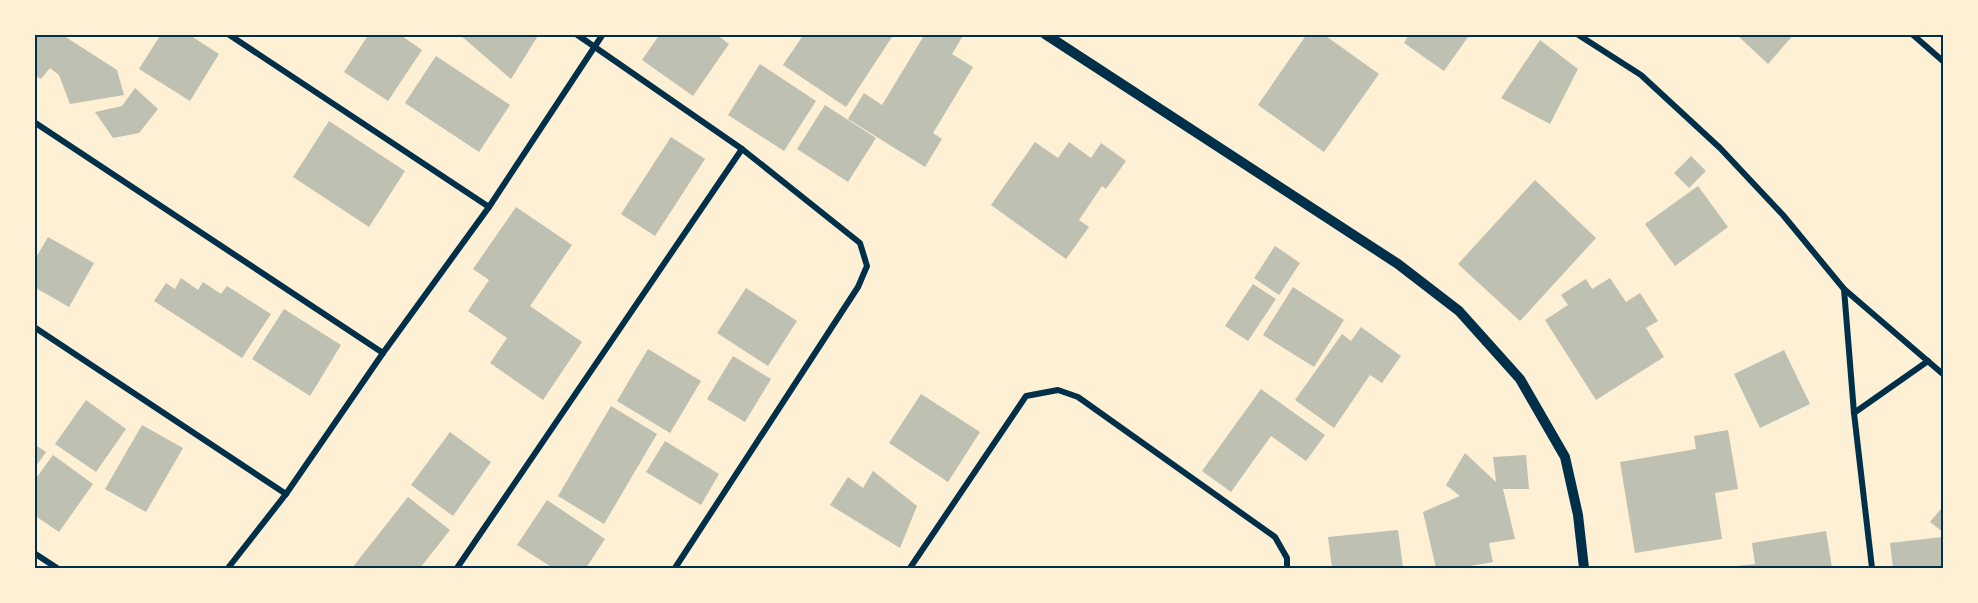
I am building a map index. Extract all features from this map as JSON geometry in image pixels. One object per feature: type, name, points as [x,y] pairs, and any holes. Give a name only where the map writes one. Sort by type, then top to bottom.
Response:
[{"type":"street","points":[[228,34],[489,207]]},
{"type":"street","points":[[576,34],[742,149],[860,243],[867,266],[858,287],[675,568]]},
{"type":"street","points":[[228,568],[286,494],[383,353],[489,207],[603,34]]},
{"type":"street","points":[[1045,34],[1398,264],[1459,311],[1520,379],[1564,457],[1578,515],[1584,568]]},
{"type":"street","points":[[1577,34],[1641,75],[1720,148],[1783,215],[1844,289],[1944,375]]},
{"type":"street","points":[[1912,34],[1944,62]]},
{"type":"street","points":[[34,122],[383,353]]},
{"type":"street","points":[[457,568],[742,149]]},
{"type":"street","points":[[1844,289],[1854,413],[1872,568]]},
{"type":"street","points":[[34,327],[286,494]]},
{"type":"street","points":[[1854,413],[1928,361]]},
{"type":"street","points":[[910,568],[1026,396],[1058,390],[1078,397],[1275,537],[1287,558],[1287,568]]},
{"type":"street","points":[[34,553],[48,566],[57,568]]},
{"type":"building","points":[[36,34],[61,34],[117,70],[124,95],[70,104],[59,75],[50,68],[41,79],[34,75],[34,37]]},
{"type":"building","points":[[161,34],[188,34],[219,54],[190,101],[139,69]]},
{"type":"building","points":[[369,34],[399,34],[422,50],[388,101],[344,72]]},
{"type":"building","points":[[459,34],[539,34],[511,79]]},
{"type":"building","points":[[660,34],[716,34],[729,44],[693,96],[642,60]]},
{"type":"building","points":[[804,34],[894,34],[846,107],[783,65]]},
{"type":"building","points":[[925,34],[964,34],[952,54],[973,67],[933,133],[942,139],[925,167],[848,119],[864,93],[882,105]]},
{"type":"building","points":[[1307,34],[1323,34],[1379,74],[1324,152],[1258,105]]},
{"type":"building","points":[[1409,34],[1470,34],[1444,71],[1404,43]]},
{"type":"building","points":[[1736,34],[1794,34],[1768,64]]},
{"type":"building","points":[[1540,40],[1578,69],[1550,124],[1501,98]]},
{"type":"building","points":[[436,56],[510,105],[479,152],[405,103]]},
{"type":"building","points":[[760,64],[816,101],[784,151],[728,115]]},
{"type":"building","points":[[135,88],[158,109],[139,133],[113,138],[95,112],[122,106]]},
{"type":"building","points":[[825,105],[876,138],[848,182],[797,149]]},
{"type":"building","points":[[329,121],[405,171],[369,227],[293,177]]},
{"type":"building","points":[[671,137],[705,159],[655,236],[621,214]]},
{"type":"building","points":[[1035,142],[1058,158],[1069,142],[1091,158],[1101,143],[1126,161],[1106,189],[1102,186],[1079,220],[1089,227],[1066,259],[991,205]]},
{"type":"building","points":[[1691,156],[1706,171],[1689,188],[1674,173]]},
{"type":"building","points":[[1535,180],[1596,238],[1520,321],[1458,264]]},
{"type":"building","points":[[1698,186],[1728,227],[1675,266],[1645,224]]},
{"type":"building","points":[[516,207],[572,245],[530,306],[582,342],[543,400],[490,363],[507,338],[468,311],[489,280],[473,269]]},
{"type":"building","points":[[48,237],[94,263],[69,307],[34,287],[34,261]]},
{"type":"building","points":[[1275,246],[1300,263],[1279,295],[1254,278]]},
{"type":"building","points":[[181,278],[198,290],[203,282],[221,294],[227,286],[271,314],[242,358],[154,301],[166,283],[175,289]]},
{"type":"building","points":[[1610,278],[1626,302],[1640,293],[1658,321],[1646,328],[1664,357],[1596,400],[1545,320],[1568,305],[1561,295],[1586,279],[1592,289]]},
{"type":"building","points":[[1253,284],[1276,299],[1248,341],[1225,326]]},
{"type":"building","points":[[1293,287],[1344,320],[1314,367],[1263,335]]},
{"type":"building","points":[[746,288],[797,321],[768,366],[717,333]]},
{"type":"building","points":[[284,309],[341,345],[310,396],[252,359]]},
{"type":"building","points":[[1361,327],[1401,356],[1382,383],[1370,375],[1334,428],[1295,400],[1342,334],[1351,341]]},
{"type":"building","points":[[648,349],[701,381],[670,433],[617,401]]},
{"type":"building","points":[[1784,350],[1810,404],[1760,428],[1734,374]]},
{"type":"building","points":[[733,356],[771,379],[745,422],[707,399]]},
{"type":"building","points":[[1261,389],[1325,435],[1306,461],[1271,436],[1231,492],[1202,471]]},
{"type":"building","points":[[921,394],[980,432],[948,482],[889,443]]},
{"type":"building","points":[[86,400],[126,429],[96,472],[55,444]]},
{"type":"building","points":[[611,406],[657,434],[604,524],[558,496]]},
{"type":"building","points":[[142,425],[183,448],[146,512],[105,489]]},
{"type":"building","points":[[1728,430],[1738,489],[1715,493],[1722,539],[1635,553],[1620,462],[1696,449],[1694,436]]},
{"type":"building","points":[[450,432],[491,462],[453,516],[411,485]]},
{"type":"building","points":[[665,441],[719,474],[701,505],[646,472]]},
{"type":"building","points":[[34,444],[46,452],[34,469]]},
{"type":"building","points":[[1465,453],[1496,482],[1493,457],[1526,455],[1529,489],[1503,489],[1515,539],[1489,543],[1493,562],[1459,568],[1436,568],[1423,512],[1460,496],[1446,485]]},
{"type":"building","points":[[53,455],[93,484],[59,532],[34,515],[34,481]]},
{"type":"building","points":[[873,471],[917,506],[900,548],[830,505],[848,477],[863,488]]},
{"type":"building","points":[[408,497],[450,530],[420,568],[352,568]]},
{"type":"building","points":[[547,500],[605,539],[586,568],[553,568],[517,545]]},
{"type":"building","points":[[1944,505],[1944,533],[1930,522]]},
{"type":"building","points":[[1398,530],[1403,568],[1332,568],[1328,537]]},
{"type":"building","points":[[1826,531],[1832,568],[1736,568],[1736,566],[1755,564],[1752,543]]},
{"type":"building","points":[[1942,537],[1944,568],[1893,568],[1890,543]]}]
